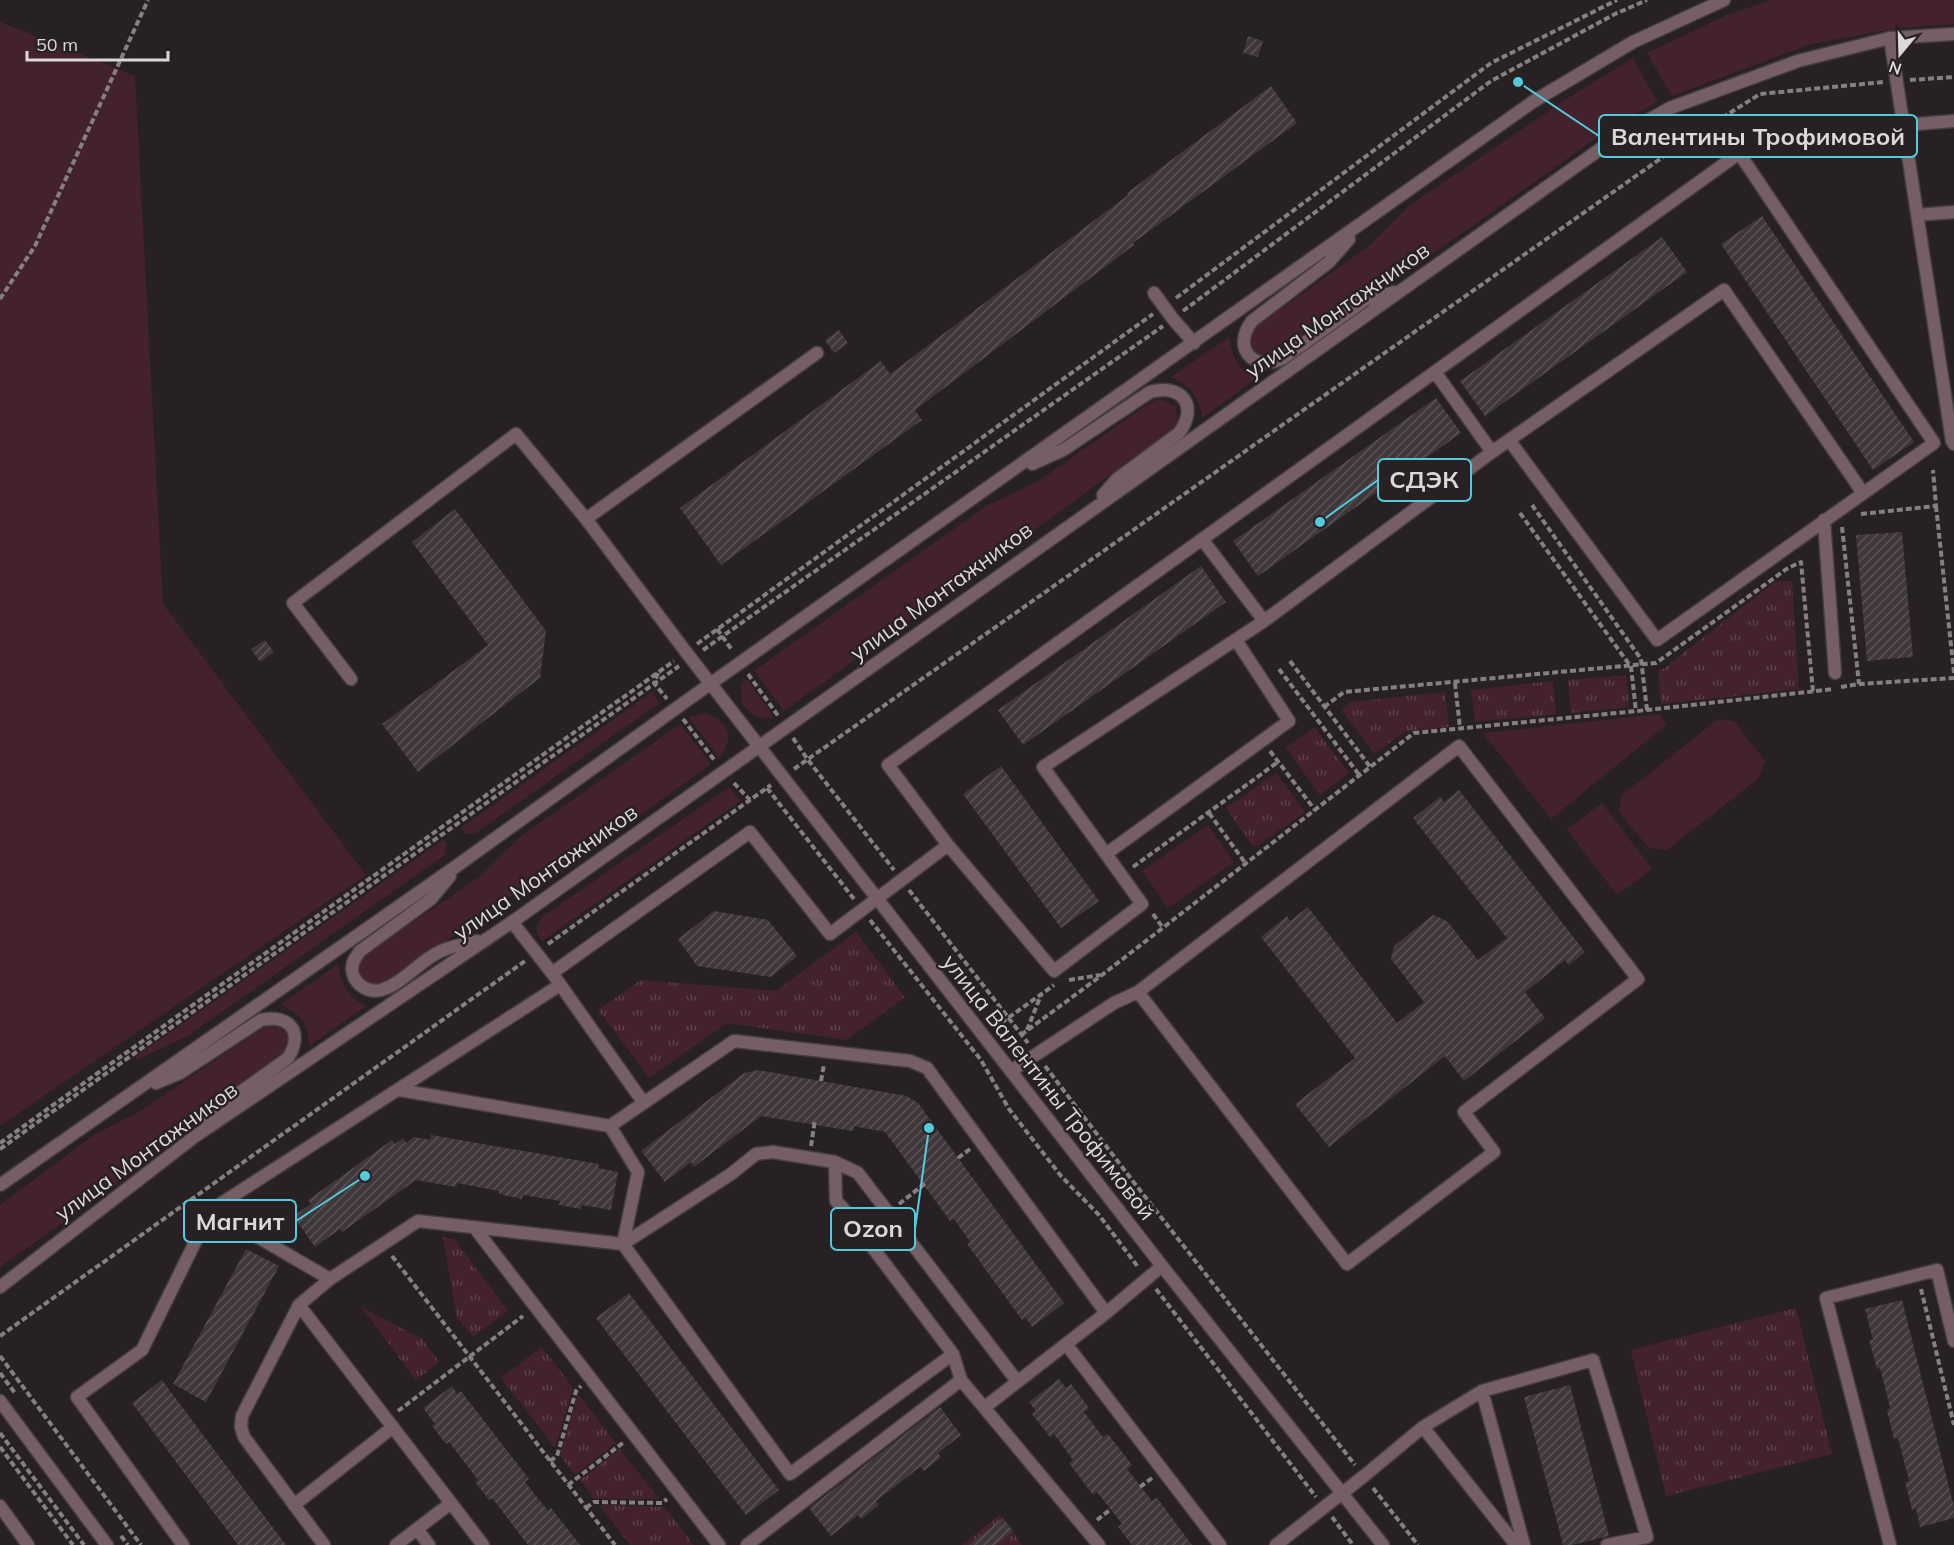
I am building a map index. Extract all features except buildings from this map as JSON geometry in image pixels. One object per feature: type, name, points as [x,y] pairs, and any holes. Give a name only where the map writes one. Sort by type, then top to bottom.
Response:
[{"type":"street","points":[[0,1185],[458,865],[1534,101],[1633,42],[1724,0]]},
{"type":"street","name":"улица Монтажников","points":[[0,1287],[195,1137],[512,922],[1613,140],[1670,108],[1798,61],[1890,38],[1954,34]]},
{"type":"street","points":[[1509,440],[1657,640],[1934,443],[1953,443],[1890,38]]},
{"type":"street","points":[[1863,493],[1724,290],[1492,452],[1264,621],[1043,766],[1142,904],[1054,971],[948,845],[888,765],[1777,126],[1867,122],[1903,125],[1954,121]]},
{"type":"street","points":[[1739,153],[1934,443]]},
{"type":"street","points":[[1917,215],[1954,212]]},
{"type":"street","points":[[1361,225],[1329,262],[1252,321],[1245,330],[1245,350],[1251,358],[1260,363],[1271,364],[1282,359],[1365,300],[1405,288]]},
{"type":"street","points":[[1154,293],[1194,343]]},
{"type":"street","points":[[586,519],[817,353]]},
{"type":"street","points":[[1435,372],[1492,452]]},
{"type":"street","points":[[1006,476],[1063,450],[1150,392],[1160,389],[1173,390],[1182,396],[1188,405],[1188,414],[1186,423],[1179,433],[1117,479],[1086,513]]},
{"type":"street","name":"улица Валентины Трофимовой","points":[[351,679],[293,603],[516,434],[586,519],[688,656],[876,900],[1383,1545]]},
{"type":"street","points":[[1824,520],[1835,673]]},
{"type":"street","points":[[1202,539],[1264,621]]},
{"type":"street","points":[[1106,854],[1289,721],[1236,640]]},
{"type":"street","points":[[1011,1071],[1114,1003],[1138,992],[1459,746],[1638,979],[1464,1112],[1494,1152],[1347,1264],[1138,992]]},
{"type":"street","points":[[552,973],[750,832],[830,934],[948,845]]},
{"type":"street","points":[[458,865],[431,899],[360,951],[353,962],[354,979],[360,986],[378,991],[391,986],[440,951],[489,938]]},
{"type":"street","points":[[512,922],[552,973],[644,1102]]},
{"type":"street","points":[[183,1545],[77,1397],[142,1350],[211,1210],[560,985]]},
{"type":"street","points":[[135,1091],[180,1073],[261,1020],[282,1019],[295,1032],[296,1040],[288,1058],[224,1104],[195,1137]]},
{"type":"street","points":[[399,1090],[610,1126],[734,1041],[910,1061],[927,1068],[1106,1313]]},
{"type":"street","points":[[610,1126],[638,1172],[623,1244],[790,1474],[953,1354]]},
{"type":"street","points":[[324,1545],[244,1437],[241,1427],[242,1416],[299,1305],[330,1279],[418,1221],[623,1244],[731,1174],[756,1154],[773,1152],[835,1162],[858,1173],[1017,1381]]},
{"type":"street","points":[[835,1162],[836,1201],[953,1354],[962,1380],[1099,1545]]},
{"type":"street","points":[[211,1210],[330,1279]]},
{"type":"street","points":[[474,1227],[719,1545]]},
{"type":"street","points":[[984,1407],[1106,1313],[1162,1266]]},
{"type":"street","points":[[1890,1545],[1826,1298],[1937,1270],[1954,1341]]},
{"type":"street","points":[[299,1305],[483,1545]]},
{"type":"street","points":[[1066,1344],[1220,1545]]},
{"type":"street","points":[[1276,1545],[1423,1428],[1482,1391],[1593,1360],[1647,1537],[1607,1545]]},
{"type":"street","points":[[747,1545],[962,1380]]},
{"type":"street","points":[[1482,1391],[1524,1545]]},
{"type":"street","points":[[0,1401],[107,1545]]},
{"type":"street","points":[[294,1505],[390,1423]]},
{"type":"street","points":[[1423,1428],[1516,1545]]},
{"type":"street","points":[[396,1545],[451,1503]]},
{"type":"street","points":[[0,1506],[28,1545]]},
{"type":"street","points":[[417,1529],[429,1545]]},
{"type":"path","points":[[0,299],[35,246],[148,0]]},
{"type":"path","points":[[0,1149],[654,683],[717,629],[1163,307],[1491,63],[1617,0]]},
{"type":"path","points":[[0,1143],[658,673],[723,636],[1173,319],[1491,81],[1616,14],[1647,0]]},
{"type":"path","points":[[0,1336],[782,777],[1687,140],[1760,94],[1954,77]]},
{"type":"path","points":[[1933,470],[1954,672]]},
{"type":"path","points":[[1532,505],[1641,659],[1647,710]]},
{"type":"path","points":[[1855,515],[1936,506]]},
{"type":"path","points":[[1520,513],[1631,667],[1636,711]]},
{"type":"path","points":[[1842,522],[1859,684]]},
{"type":"path","points":[[1324,707],[1344,692],[1656,663],[1788,568],[1801,562],[1813,692]]},
{"type":"path","points":[[717,629],[808,760],[1146,1199],[1418,1545]]},
{"type":"path","points":[[1290,661],[1371,768]]},
{"type":"path","points":[[1279,669],[1360,776]]},
{"type":"path","points":[[654,683],[658,673]]},
{"type":"path","points":[[1021,1035],[1414,733],[1813,692],[1859,684],[1954,678]]},
{"type":"path","points":[[654,683],[724,772],[750,800]]},
{"type":"path","points":[[1455,683],[1460,728]]},
{"type":"path","points":[[1268,748],[1315,810]]},
{"type":"path","points":[[1123,873],[1278,762]]},
{"type":"path","points":[[767,788],[981,1060],[1009,1109],[1061,1176],[1099,1215],[1353,1545]]},
{"type":"path","points":[[1209,813],[1246,864]]},
{"type":"path","points":[[1151,911],[1163,928]]},
{"type":"path","points":[[1059,981],[1102,975]]},
{"type":"path","points":[[1027,1031],[1042,994]]},
{"type":"path","points":[[810,1158],[815,1120]]},
{"type":"path","points":[[888,1212],[927,1182]]},
{"type":"path","points":[[383,1244],[615,1545]]},
{"type":"path","points":[[1917,1275],[1954,1425]]},
{"type":"path","points":[[390,1423],[469,1356],[522,1316],[530,1314]]},
{"type":"path","points":[[0,1356],[141,1545]]},
{"type":"path","points":[[550,1461],[557,1456],[576,1391],[586,1382]]},
{"type":"path","points":[[0,1433],[84,1545]]},
{"type":"path","points":[[568,1485],[629,1438]]},
{"type":"path","points":[[0,1447],[73,1545]]},
{"type":"path","points":[[586,1508],[594,1502],[662,1503],[673,1496]]},
{"type":"green space","points":[[1771,0],[1954,0],[1954,24],[1899,28],[1811,44],[1672,96],[1647,53],[1727,15]]},
{"type":"green space","points":[[0,22],[135,76],[163,604],[366,875],[0,1126]]},
{"type":"green space","points":[[1633,58],[1657,102],[1606,131],[1434,253],[1380,276],[1278,353],[1265,356],[1253,349],[1251,336],[1256,327],[1370,245],[1410,205],[1568,98]]},
{"type":"green space","points":[[1229,337],[1237,362],[1244,370],[1257,378],[1202,418],[1197,398],[1184,385],[1171,377]]},
{"type":"green space","points":[[1160,399],[1176,407],[1177,422],[1171,431],[784,711],[754,671],[986,506],[1037,482],[1151,402]]},
{"type":"green space","points":[[1776,581],[1792,581],[1799,689],[1661,704],[1658,671]]},
{"type":"green space","points":[[1626,675],[1629,707],[1571,713],[1568,680]]},
{"type":"green space","points":[[747,679],[774,717],[756,716],[742,704],[741,684]]},
{"type":"green space","points":[[1553,681],[1556,714],[1475,722],[1471,690]]},
{"type":"green space","points":[[652,692],[659,703],[476,833],[466,834],[461,828]]},
{"type":"green space","points":[[1445,692],[1449,727],[1405,731],[1375,754],[1342,710],[1351,702]]},
{"type":"green space","points":[[704,713],[719,720],[727,730],[727,743],[719,758],[689,717]]},
{"type":"green space","points":[[1660,714],[1666,725],[1551,819],[1483,733]]},
{"type":"green space","points":[[1718,719],[1734,721],[1765,761],[1759,778],[1667,850],[1649,848],[1619,812],[1622,795]]},
{"type":"green space","points":[[680,724],[711,764],[552,879],[507,898],[384,984],[371,983],[363,978],[360,974],[360,963],[363,956],[482,875],[520,837]]},
{"type":"green space","points":[[1314,727],[1349,773],[1320,795],[1286,748]]},
{"type":"green space","points":[[1276,773],[1305,812],[1254,848],[1226,808]]},
{"type":"green space","points":[[729,787],[740,801],[542,941],[537,929],[542,917]]},
{"type":"green space","points":[[1602,803],[1652,869],[1617,895],[1567,829]]},
{"type":"green space","points":[[1208,825],[1234,862],[1168,908],[1142,871]]},
{"type":"green space","points":[[444,839],[447,845],[445,855],[189,1035],[137,1060],[135,1057]]},
{"type":"green space","points":[[856,932],[905,997],[847,1040],[727,1023],[649,1078],[598,1010],[641,980],[776,991]]},
{"type":"green space","points":[[338,964],[341,978],[349,994],[366,1006],[309,1046],[309,1038],[302,1020],[280,1005]]},
{"type":"green space","points":[[270,1023],[286,1032],[286,1046],[279,1057],[163,1139],[124,1179],[0,1267],[0,1205],[94,1135],[142,1110]]},
{"type":"green space","points":[[443,1237],[454,1239],[508,1311],[473,1337],[457,1318]]},
{"type":"green space","points":[[361,1307],[422,1339],[439,1362],[416,1380]]},
{"type":"green space","points":[[1796,1308],[1832,1454],[1666,1496],[1631,1350]]},
{"type":"green space","points":[[542,1347],[573,1388],[555,1448],[501,1378]]},
{"type":"green space","points":[[578,1394],[616,1443],[575,1475],[560,1455]]},
{"type":"green space","points":[[620,1449],[659,1499],[594,1499],[580,1480]]},
{"type":"green space","points":[[599,1505],[664,1507],[694,1545],[630,1545]]},
{"type":"green space","points":[[1000,1515],[1022,1545],[962,1545]]},
{"type":"place","name":"Валентины Трофимовой","points":[[1518,82]]},
{"type":"place","name":"СДЭК","points":[[1320,522]]},
{"type":"place","name":"Ozon","points":[[929,1128]]},
{"type":"place","name":"Магнит","points":[[365,1176]]}]
